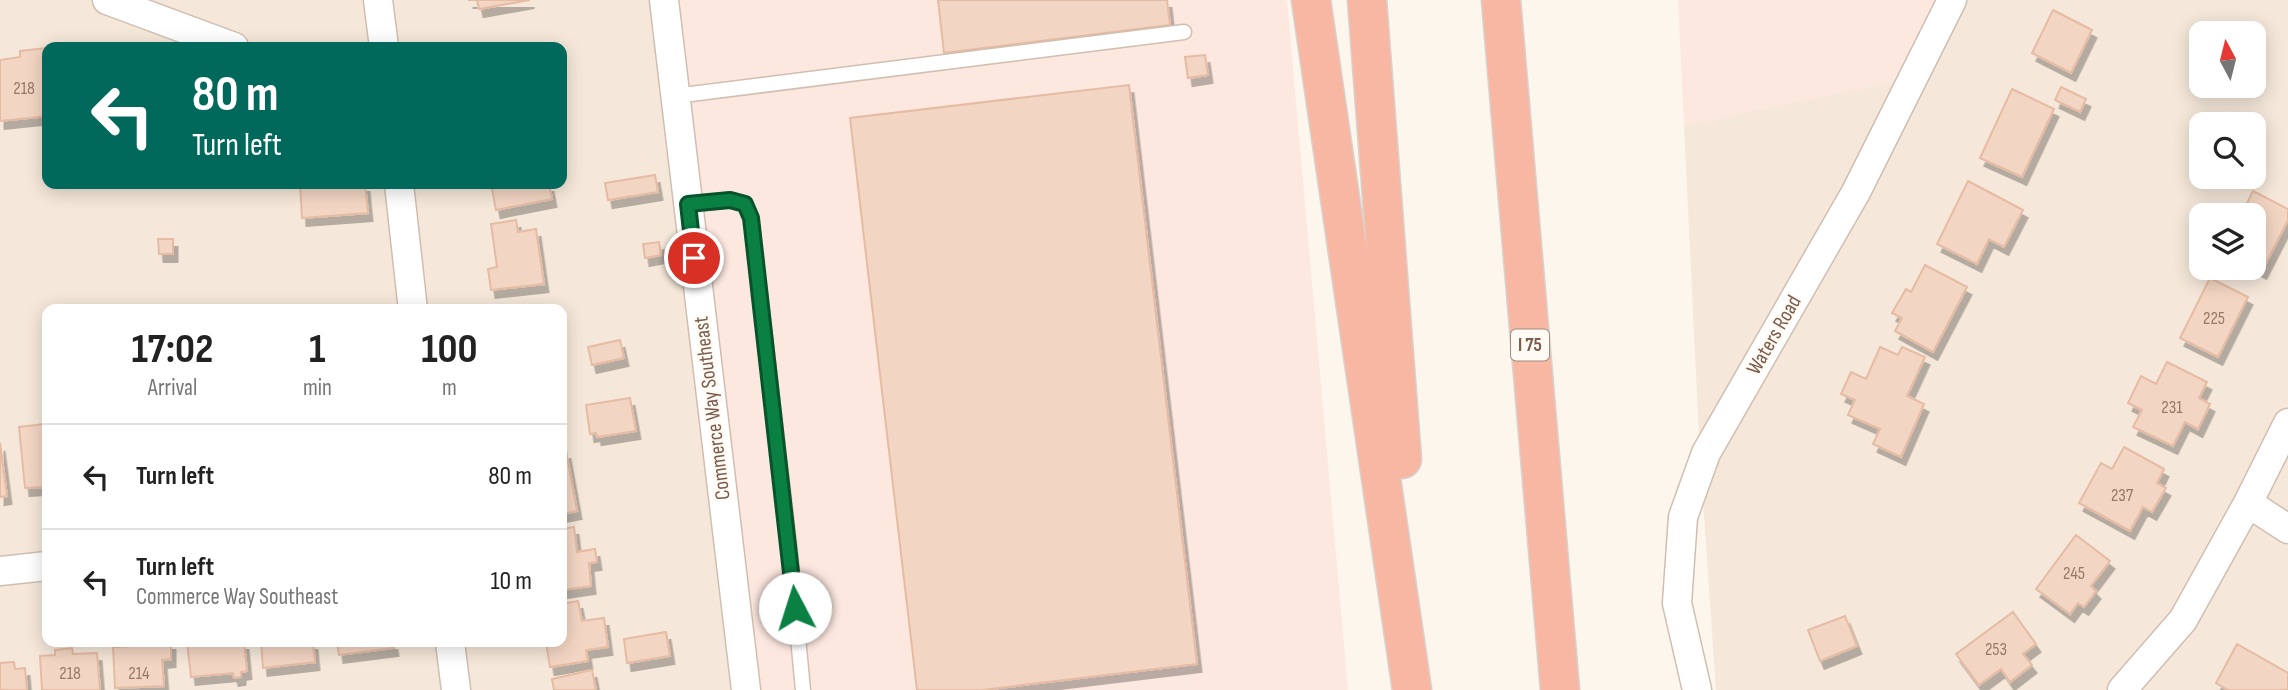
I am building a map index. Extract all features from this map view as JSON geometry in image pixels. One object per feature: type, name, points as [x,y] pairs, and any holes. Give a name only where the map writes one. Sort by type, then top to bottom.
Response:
[{"type":"highway","points":[[1311,0],[1412,690]]},
{"type":"highway","points":[[1367,0],[1420,690]]},
{"type":"highway","name":"I 75","points":[[1501,0],[1560,690]]},
{"type":"street","points":[[107,0],[220,42]]},
{"type":"street","points":[[378,0],[383,42]]},
{"type":"street","name":"Commerce Way Southeast","points":[[664,0],[746,690]]},
{"type":"street","name":"Waters Road","points":[[1696,690],[1677,603],[1683,517],[1706,453],[1856,192],[1952,0]]},
{"type":"street","points":[[400,189],[412,304]]},
{"type":"street","points":[[2122,690],[2183,620],[2248,503],[2288,423]]},
{"type":"street","points":[[2248,503],[2288,529]]},
{"type":"street","points":[[0,571],[42,567]]},
{"type":"street","points":[[451,647],[456,690]]},
{"type":"lane","points":[[675,96],[1184,32]]},
{"type":"lane","points":[[688,204],[730,200],[745,204],[751,218],[803,690]]},
{"type":"shaded area","points":[[0,0],[656,0],[733,690],[0,690]]},
{"type":"shaded area","points":[[656,0],[1287,0],[1348,690],[733,690]]},
{"type":"shaded area","points":[[1678,0],[1948,0],[1912,78],[1684,126]]},
{"type":"shaded area","points":[[1948,0],[2288,0],[2288,690],[1716,690],[1700,457],[1684,126]]},
{"type":"building","points":[[477,0],[530,0],[479,9]]},
{"type":"building","points":[[938,0],[1167,0],[1170,25],[944,53]]},
{"type":"building","points":[[2053,10],[2092,30],[2071,73],[2032,53]]},
{"type":"building","points":[[42,48],[42,117],[0,121],[0,60],[20,57],[20,51]]},
{"type":"building","points":[[1205,55],[1208,75],[1188,78],[1185,57]]},
{"type":"building","points":[[1129,85],[1197,664],[982,690],[917,690],[850,118]]},
{"type":"building","points":[[2061,87],[2086,99],[2080,112],[2055,100]]},
{"type":"building","points":[[2012,89],[2054,109],[2022,177],[1980,158]]},
{"type":"building","points":[[655,175],[658,192],[608,200],[605,183]]},
{"type":"building","points":[[1968,181],[2023,210],[2004,247],[1989,239],[1977,264],[1937,244]]},
{"type":"building","points":[[300,189],[366,189],[368,213],[302,218]]},
{"type":"building","points":[[492,189],[550,189],[552,199],[496,210]]},
{"type":"building","points":[[2253,191],[2288,209],[2288,220],[2266,263],[2266,203],[2247,203]]},
{"type":"building","points":[[516,220],[518,232],[536,229],[544,284],[491,290],[488,269],[497,267],[491,224]]},
{"type":"building","points":[[158,239],[173,239],[173,254],[159,254]]},
{"type":"building","points":[[659,242],[661,255],[645,258],[643,244]]},
{"type":"building","points":[[1925,265],[1967,287],[1933,352],[1895,331],[1902,318],[1892,313],[1906,289],[1911,292]]},
{"type":"building","points":[[2209,280],[2248,297],[2218,357],[2180,338]]},
{"type":"building","points":[[620,340],[624,358],[592,365],[588,347]]},
{"type":"building","points":[[1880,347],[1898,355],[1902,347],[1925,357],[1907,396],[1924,404],[1901,457],[1873,444],[1880,429],[1848,415],[1855,400],[1841,394],[1851,372],[1866,379]]},
{"type":"building","points":[[2167,362],[2207,382],[2199,398],[2210,404],[2198,429],[2185,422],[2173,446],[2133,427],[2142,410],[2128,403],[2141,376],[2156,384]]},
{"type":"building","points":[[630,398],[636,431],[597,437],[596,433],[590,434],[586,405]]},
{"type":"building","points":[[42,424],[42,487],[25,488],[19,427]]},
{"type":"building","points":[[0,443],[7,496],[0,497]]},
{"type":"building","points":[[2124,447],[2164,469],[2157,483],[2166,488],[2152,512],[2143,507],[2130,531],[2079,503],[2101,463],[2112,469]]},
{"type":"building","points":[[567,456],[577,511],[567,513]]},
{"type":"building","points":[[574,527],[577,552],[595,549],[597,562],[589,563],[591,586],[567,589],[567,528]]},
{"type":"building","points":[[2076,535],[2110,561],[2091,586],[2096,591],[2084,607],[2078,603],[2070,614],[2036,589]]},
{"type":"building","points":[[578,601],[582,621],[604,618],[608,647],[586,650],[588,661],[550,667],[547,647],[567,647],[567,603]]},
{"type":"building","points":[[2013,612],[2036,644],[2023,654],[2032,665],[2010,682],[2001,669],[1979,685],[1956,654]]},
{"type":"building","points":[[1845,616],[1857,646],[1820,661],[1808,630]]},
{"type":"building","points":[[666,632],[670,656],[627,663],[624,639]]},
{"type":"building","points":[[2237,644],[2288,673],[2288,690],[2228,690],[2216,683]]},
{"type":"building","points":[[113,647],[171,647],[171,659],[162,660],[164,686],[115,688]]},
{"type":"building","points":[[188,647],[245,647],[247,671],[241,672],[241,677],[234,678],[233,673],[191,677]]},
{"type":"building","points":[[261,647],[314,647],[315,662],[263,668]]},
{"type":"building","points":[[338,647],[394,648],[339,655]]},
{"type":"building","points":[[72,648],[73,654],[97,653],[100,690],[42,690],[40,656],[55,655],[55,650]]},
{"type":"building","points":[[14,662],[15,669],[25,668],[27,690],[0,690],[0,663]]},
{"type":"building","points":[[592,670],[596,690],[554,690],[552,679]]},
{"type":"route","points":[[694,258],[688,204],[730,200],[745,204],[751,218],[795,608]]}]
